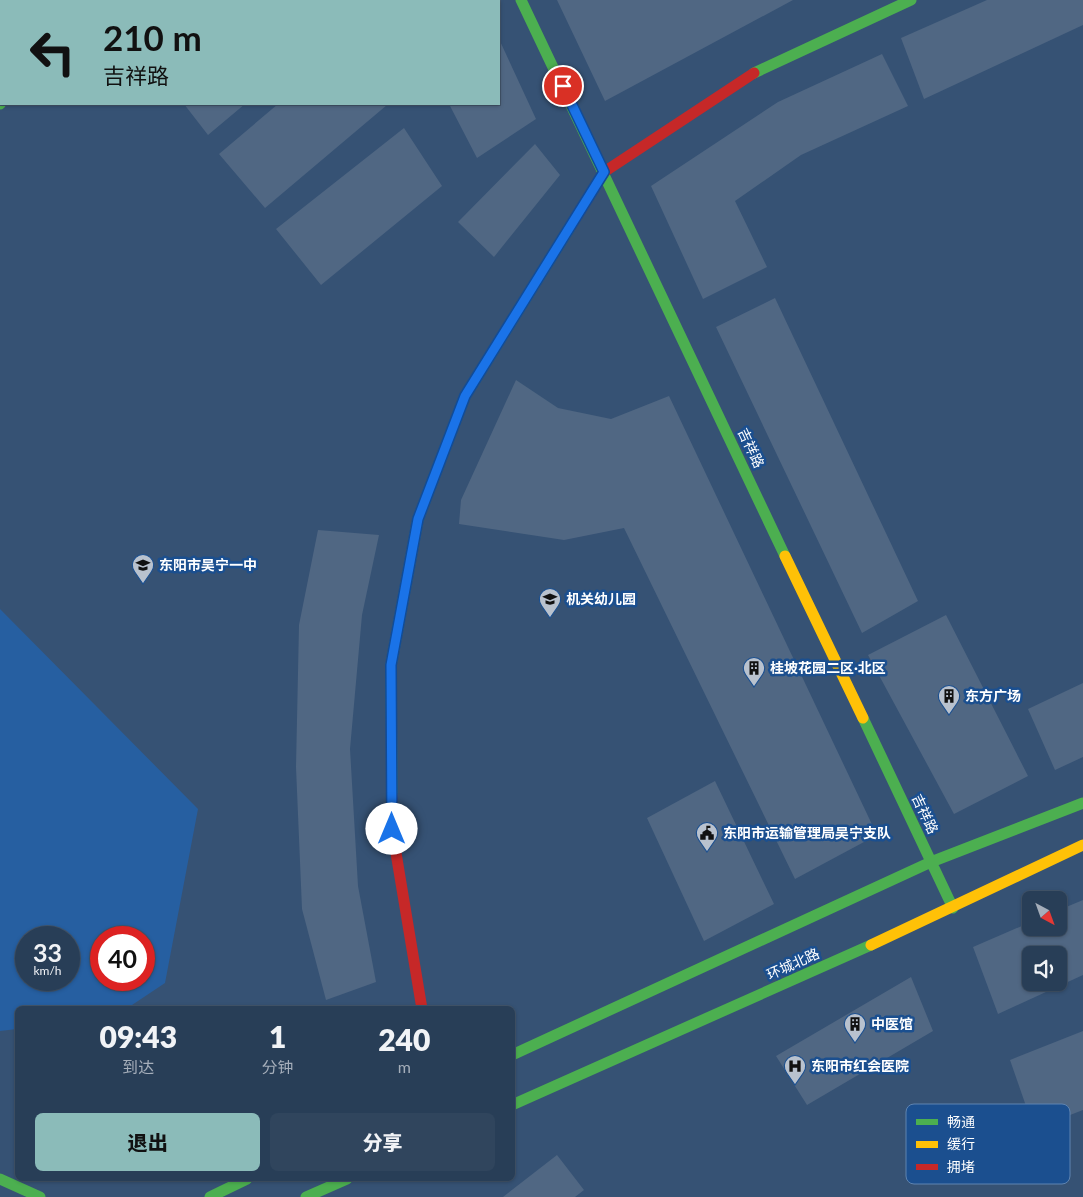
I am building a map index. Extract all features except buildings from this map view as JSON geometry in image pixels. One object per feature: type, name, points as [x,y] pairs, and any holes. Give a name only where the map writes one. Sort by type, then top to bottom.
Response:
[{"type":"street","name":"吉祥路","points":[[521,0],[953,908]]},
{"type":"street","points":[[422,1006],[392,829],[391,665],[418,519],[465,396],[604,172],[762,69],[911,0]]},
{"type":"street","points":[[515,1054],[931,862],[1083,803]]},
{"type":"street","name":"环城北路","points":[[515,1104],[953,908],[1083,845]]},
{"type":"street","points":[[0,1179],[40,1197]]},
{"type":"street","points":[[210,1197],[243,1181]]},
{"type":"street","points":[[306,1197],[342,1181]]},
{"type":"shaded area","points":[[0,609],[198,809],[165,983],[155,990],[155,926],[90,926],[90,991],[153,991],[130,1006],[15,1006],[15,1029],[0,1031]]},
{"type":"traffic: fast","points":[[521,0],[785,556]]},
{"type":"traffic: fast","points":[[754,73],[911,0]]},
{"type":"traffic: fast","points":[[392,795],[391,665],[418,519],[465,396],[570,227]]},
{"type":"traffic: fast","points":[[863,718],[953,908]]},
{"type":"traffic: fast","points":[[515,1054],[931,862],[1083,803]]},
{"type":"traffic: fast","points":[[515,1104],[871,945]]},
{"type":"traffic: fast","points":[[0,1179],[40,1197]]},
{"type":"traffic: fast","points":[[210,1197],[243,1181]]},
{"type":"traffic: fast","points":[[306,1197],[342,1181]]},
{"type":"traffic: slow","points":[[785,556],[863,718]]},
{"type":"traffic: slow","points":[[871,945],[1083,845]]},
{"type":"traffic: jam","points":[[570,227],[604,172],[754,73]]},
{"type":"traffic: jam","points":[[392,795],[392,829],[422,1006]]},
{"type":"place","name":"东阳市吴宁一中","points":[[143,584]]},
{"type":"place","name":"机关幼儿园","points":[[550,618]]},
{"type":"place","name":"桂坡花园二区·北区","points":[[754,687]]},
{"type":"place","name":"东方广场","points":[[949,715]]},
{"type":"place","name":"东阳市运输管理局吴宁支队","points":[[707,852]]},
{"type":"place","name":"中医馆","points":[[855,1043]]},
{"type":"place","name":"东阳市红会医院","points":[[795,1085]]},
{"type":"route","points":[[392,829],[391,665],[418,519],[465,396],[604,172],[563,86]]}]
